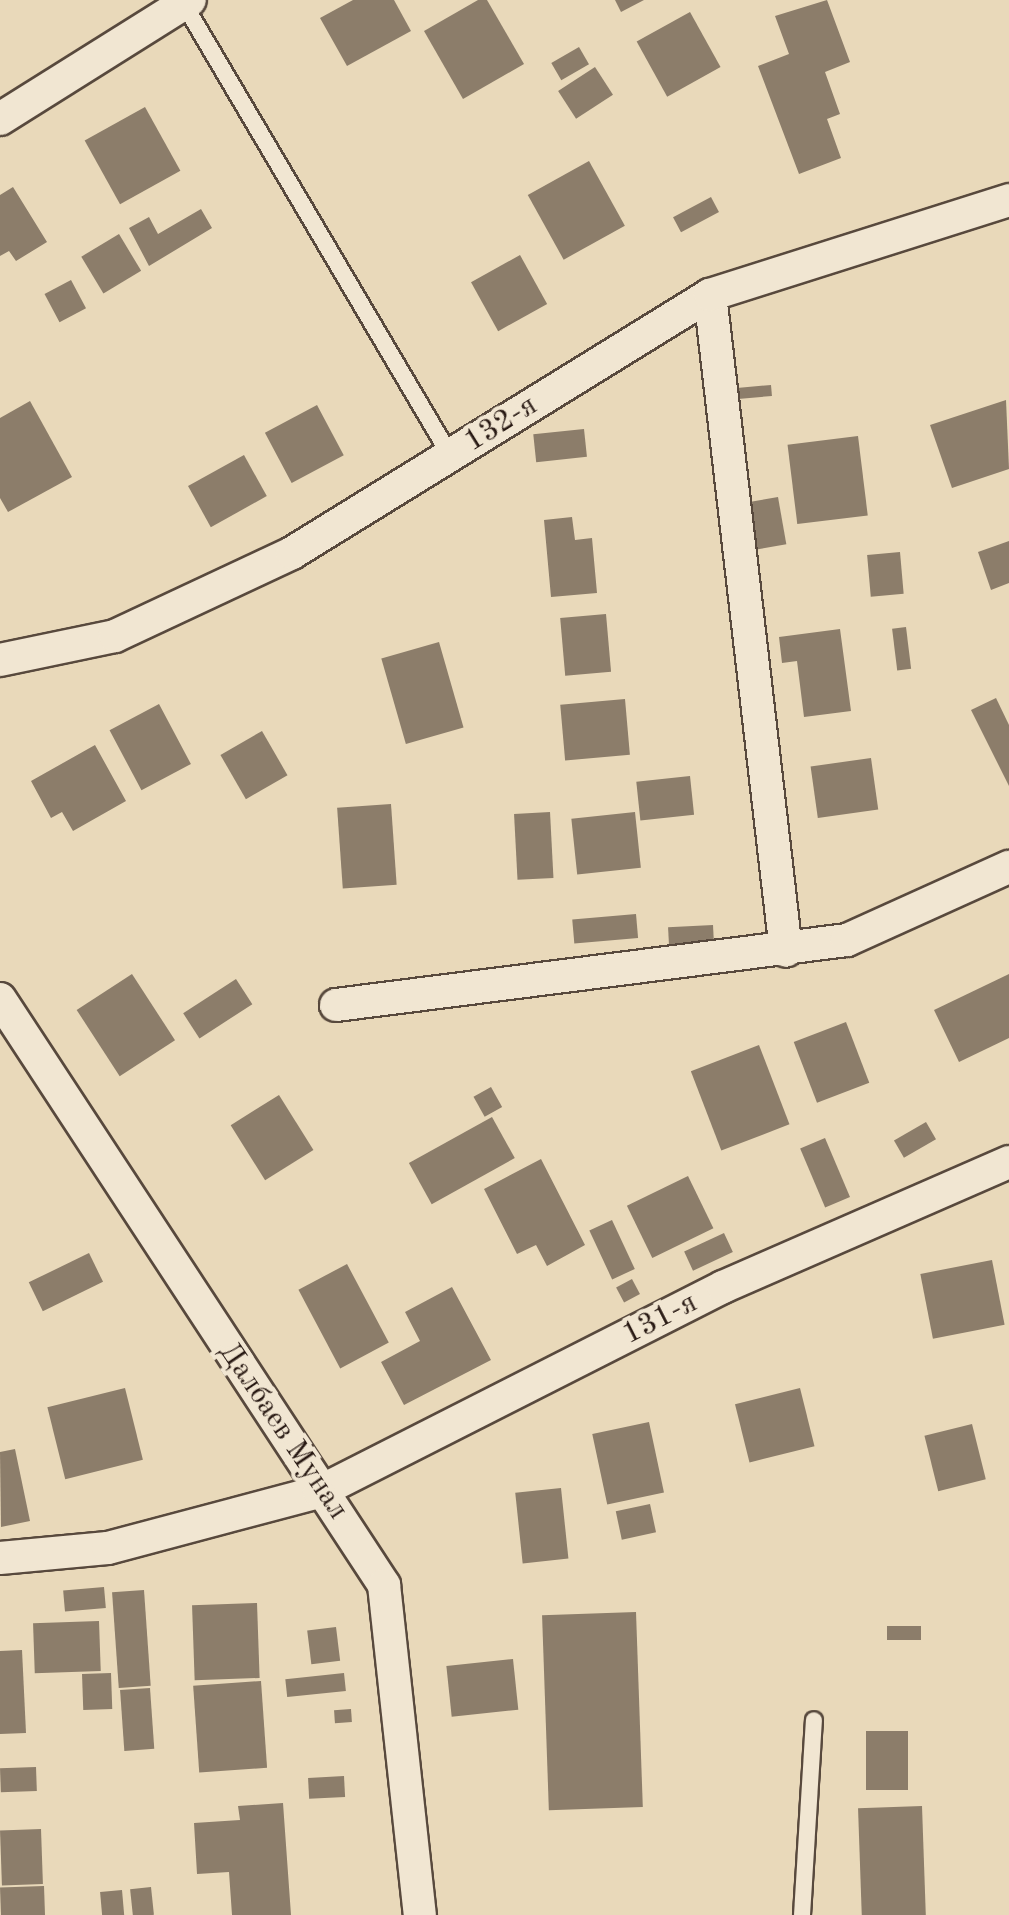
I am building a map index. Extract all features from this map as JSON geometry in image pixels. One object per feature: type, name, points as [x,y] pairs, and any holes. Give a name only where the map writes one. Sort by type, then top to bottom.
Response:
[{"type":"street","points":[[0,119],[187,2]]},
{"type":"street","name":"132-я","points":[[0,660],[115,636],[292,553],[710,295],[1009,200]]},
{"type":"street","points":[[710,295],[786,951]]},
{"type":"street","points":[[336,1005],[786,951],[847,940],[1009,867]]},
{"type":"street","name":"Далбаев Мунал","points":[[0,999],[319,1492],[360,1541],[384,1585],[420,1915]]},
{"type":"street","name":"131-я","points":[[0,1558],[108,1548],[319,1492],[723,1287],[1009,1162]]},
{"type":"lane","points":[[187,2],[450,455]]},
{"type":"lane","points":[[802,1915],[814,1720]]},
{"type":"building","points":[[353,0],[394,0],[411,31],[347,66],[320,18]]},
{"type":"building","points":[[478,0],[487,0],[524,64],[463,99],[424,31]]},
{"type":"building","points":[[615,0],[644,0],[621,12]]},
{"type":"building","points":[[827,0],[850,62],[825,72],[840,114],[827,119],[841,158],[799,174],[758,66],[789,54],[775,16]]},
{"type":"building","points":[[690,12],[721,67],[667,97],[637,42]]},
{"type":"building","points":[[579,47],[589,64],[561,80],[551,63]]},
{"type":"building","points":[[595,67],[613,95],[576,119],[558,91]]},
{"type":"building","points":[[145,107],[180,171],[120,204],[85,140]]},
{"type":"building","points":[[589,161],[625,226],[564,260],[528,195]]},
{"type":"building","points":[[13,187],[47,242],[16,261],[9,251],[0,256],[0,195]]},
{"type":"building","points":[[711,197],[719,212],[681,232],[673,217]]},
{"type":"building","points":[[201,209],[212,228],[149,266],[129,228],[149,217],[158,234]]},
{"type":"building","points":[[119,234],[141,271],[103,294],[81,257]]},
{"type":"building","points":[[520,255],[547,304],[498,331],[471,282]]},
{"type":"building","points":[[71,280],[86,308],[60,322],[45,294]]},
{"type":"building","points":[[771,385],[772,396],[735,399],[734,388]]},
{"type":"building","points":[[1006,400],[1009,469],[952,488],[930,425]]},
{"type":"building","points":[[30,401],[72,477],[8,512],[0,498],[0,418]]},
{"type":"building","points":[[317,405],[344,455],[292,483],[265,433]]},
{"type":"building","points":[[584,429],[587,457],[536,462],[533,434]]},
{"type":"building","points":[[858,436],[868,515],[797,524],[788,445]]},
{"type":"building","points":[[244,455],[267,496],[211,527],[188,486]]},
{"type":"building","points":[[778,497],[786,544],[752,550],[744,503]]},
{"type":"building","points":[[572,517],[575,540],[592,538],[597,593],[551,597],[544,520]]},
{"type":"building","points":[[1009,541],[1009,583],[991,590],[978,552]]},
{"type":"building","points":[[900,552],[904,594],[871,597],[867,555]]},
{"type":"building","points":[[606,614],[611,672],[565,676],[560,618]]},
{"type":"building","points":[[906,627],[911,669],[897,670],[892,629]]},
{"type":"building","points":[[840,629],[851,711],[804,717],[797,661],[782,663],[779,637]]},
{"type":"building","points":[[439,642],[464,728],[406,744],[381,659]]},
{"type":"building","points":[[996,698],[1009,725],[1009,786],[971,710]]},
{"type":"building","points":[[625,699],[630,755],[565,760],[560,705]]},
{"type":"building","points":[[159,704],[191,764],[141,790],[110,730]]},
{"type":"building","points":[[262,731],[288,775],[246,799],[220,755]]},
{"type":"building","points":[[95,745],[126,801],[73,831],[62,812],[51,818],[31,781]]},
{"type":"building","points":[[871,758],[878,809],[818,818],[811,766]]},
{"type":"building","points":[[690,776],[694,815],[640,820],[636,782]]},
{"type":"building","points":[[391,804],[397,885],[343,889],[337,808]]},
{"type":"building","points":[[550,812],[553,878],[518,880],[514,814]]},
{"type":"building","points":[[635,812],[641,868],[577,874],[571,819]]},
{"type":"building","points":[[636,914],[638,938],[574,943],[572,920]]},
{"type":"building","points":[[713,925],[714,945],[669,947],[668,927]]},
{"type":"building","points":[[132,974],[175,1040],[120,1076],[77,1010]]},
{"type":"building","points":[[1009,974],[1009,1038],[959,1062],[934,1010]]},
{"type":"building","points":[[236,979],[252,1004],[200,1038],[183,1013]]},
{"type":"building","points":[[846,1022],[869,1083],[817,1103],[794,1042]]},
{"type":"building","points":[[759,1045],[789,1124],[721,1151],[691,1071]]},
{"type":"building","points":[[491,1087],[502,1107],[485,1117],[474,1097]]},
{"type":"building","points":[[279,1095],[313,1150],[265,1180],[231,1125]]},
{"type":"building","points":[[492,1117],[515,1158],[432,1204],[409,1163]]},
{"type":"building","points":[[926,1122],[936,1139],[904,1158],[894,1140]]},
{"type":"building","points":[[825,1138],[850,1197],[825,1207],[800,1149]]},
{"type":"building","points":[[541,1159],[585,1245],[547,1266],[536,1245],[517,1254],[484,1189]]},
{"type":"building","points":[[688,1176],[713,1228],[652,1258],[627,1206]]},
{"type":"building","points":[[612,1220],[635,1269],[612,1280],[589,1231]]},
{"type":"building","points":[[724,1233],[733,1252],[693,1271],[684,1252]]},
{"type":"building","points":[[89,1253],[103,1282],[43,1311],[29,1282]]},
{"type":"building","points":[[992,1260],[1005,1325],[933,1339],[920,1274]]},
{"type":"building","points":[[347,1264],[389,1343],[340,1368],[298,1290]]},
{"type":"building","points":[[632,1279],[640,1294],[624,1302],[616,1287]]},
{"type":"building","points":[[452,1287],[491,1360],[404,1405],[381,1362],[420,1341],[405,1312]]},
{"type":"building","points":[[125,1388],[143,1460],[65,1479],[47,1407]]},
{"type":"building","points":[[800,1388],[815,1446],[750,1462],[735,1404]]},
{"type":"building","points":[[649,1422],[664,1492],[607,1504],[592,1434]]},
{"type":"building","points":[[972,1424],[986,1479],[938,1491],[924,1436]]},
{"type":"building","points":[[15,1449],[30,1521],[1,1527],[0,1452]]},
{"type":"building","points":[[561,1488],[568,1559],[523,1563],[515,1493]]},
{"type":"building","points":[[650,1504],[656,1532],[622,1540],[616,1511]]},
{"type":"building","points":[[104,1587],[106,1608],[65,1611],[63,1591]]},
{"type":"building","points":[[144,1590],[151,1686],[119,1688],[112,1592]]},
{"type":"building","points":[[257,1603],[260,1678],[195,1680],[192,1605]]},
{"type":"building","points":[[636,1612],[643,1807],[549,1810],[542,1615]]},
{"type":"building","points":[[99,1621],[101,1671],[35,1673],[33,1623]]},
{"type":"building","points":[[887,1626],[921,1626],[921,1640],[887,1640]]},
{"type":"building","points":[[336,1627],[340,1661],[311,1664],[307,1631]]},
{"type":"building","points":[[22,1650],[26,1733],[0,1734],[0,1651]]},
{"type":"building","points":[[513,1659],[518,1710],[452,1717],[446,1666]]},
{"type":"building","points":[[111,1673],[112,1709],[83,1710],[82,1674]]},
{"type":"building","points":[[344,1673],[346,1691],[287,1697],[285,1679]]},
{"type":"building","points":[[261,1681],[267,1768],[199,1773],[193,1686]]},
{"type":"building","points":[[150,1688],[154,1749],[124,1751],[120,1690]]},
{"type":"building","points":[[351,1709],[352,1722],[335,1723],[334,1710]]},
{"type":"building","points":[[866,1731],[908,1731],[908,1790],[866,1790]]},
{"type":"building","points":[[36,1767],[37,1791],[1,1792],[0,1768]]},
{"type":"building","points":[[344,1776],[345,1797],[309,1799],[308,1778]]},
{"type":"building","points":[[283,1803],[291,1915],[232,1915],[229,1872],[197,1874],[194,1823],[240,1820],[238,1806]]},
{"type":"building","points":[[922,1806],[926,1915],[862,1915],[858,1808]]},
{"type":"building","points":[[41,1829],[43,1884],[2,1885],[0,1830]]},
{"type":"building","points":[[44,1886],[45,1915],[1,1915],[0,1888]]},
{"type":"building","points":[[151,1887],[154,1915],[133,1915],[130,1889]]},
{"type":"building","points":[[122,1890],[124,1915],[102,1915],[100,1892]]}]
